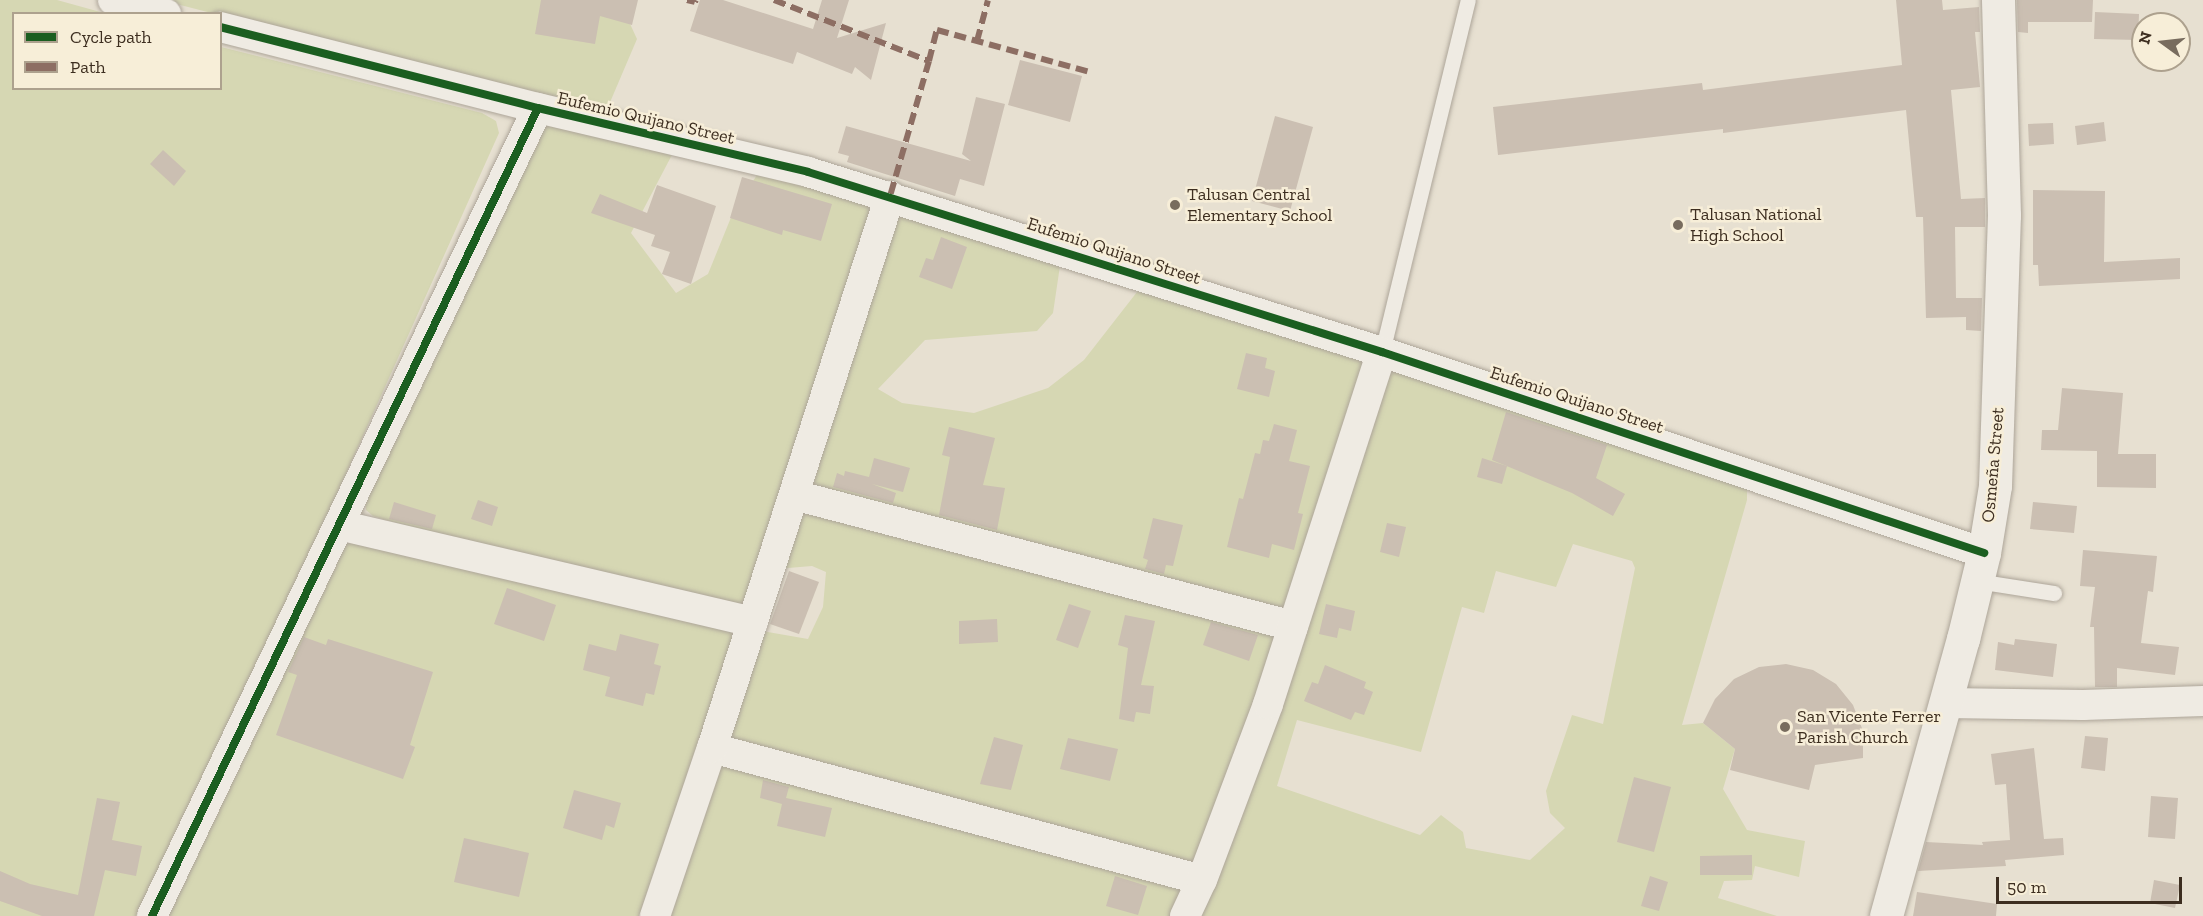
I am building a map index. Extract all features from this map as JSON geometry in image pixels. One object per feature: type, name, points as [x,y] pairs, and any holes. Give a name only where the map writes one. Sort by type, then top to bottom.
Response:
[{"type":"main road","name":"Osmeña Street","points":[[1886,916],[1946,703],[1981,567],[1995,486],[2004,215],[1998,0]]},
{"type":"street","points":[[113,0],[158,12]]},
{"type":"street","name":"Eufemio Quijano Street","points":[[222,28],[538,108],[808,171],[890,196],[1382,352],[1981,567]]},
{"type":"street","points":[[152,916],[538,108]]},
{"type":"street","points":[[655,916],[712,748],[890,196]]},
{"type":"street","points":[[1185,916],[1202,880],[1268,704],[1382,352]]},
{"type":"street","points":[[794,495],[1293,626]]},
{"type":"street","points":[[339,525],[753,622]]},
{"type":"street","points":[[1946,703],[2083,705],[2203,701]]},
{"type":"street","points":[[712,748],[1202,880]]},
{"type":"lane","points":[[1382,352],[1468,0]]},
{"type":"lane","points":[[1981,567],[2054,593]]},
{"type":"green space","points":[[0,0],[57,0],[100,12],[12,12],[12,90],[222,90],[222,47],[482,113],[496,121],[499,133],[187,828],[144,916],[0,916]]},
{"type":"green space","points":[[161,0],[619,0],[637,39],[605,114],[222,16],[222,12],[208,12]]},
{"type":"green space","points":[[543,119],[674,151],[631,233],[676,293],[708,274],[732,215],[760,170],[870,202],[872,221],[743,606],[511,559],[373,516],[366,510],[365,500]]},
{"type":"green space","points":[[902,209],[1061,259],[1053,313],[1037,331],[925,340],[878,389],[902,403],[974,413],[1048,388],[1084,360],[1144,283],[1369,353],[1284,608],[811,491],[893,223]]},
{"type":"green space","points":[[1389,370],[1747,485],[1747,500],[1682,725],[1703,723],[1735,749],[1723,789],[1747,830],[1805,841],[1799,877],[1755,866],[1752,880],[1724,881],[1718,898],[1777,916],[1200,916]],"holes":[[[1573,544],[1632,561],[1635,568],[1603,724],[1572,715],[1546,791],[1550,813],[1565,828],[1530,860],[1466,848],[1463,832],[1441,815],[1420,835],[1277,786],[1297,720],[1421,752],[1462,607],[1484,613],[1496,571],[1556,587]]]},
{"type":"green space","points":[[798,511],[1282,636],[1195,864],[724,743],[757,630],[808,639],[823,607],[826,572],[812,566],[776,569]]},
{"type":"green space","points":[[345,536],[737,629],[639,916],[165,916]]},
{"type":"green space","points":[[718,757],[1187,883],[1174,916],[668,916]]},
{"type":"building","points":[[541,0],[638,0],[632,25],[600,16],[595,44],[535,34]]},
{"type":"building","points":[[700,0],[723,0],[813,29],[822,0],[849,0],[837,38],[886,23],[871,80],[855,67],[852,74],[797,52],[793,64],[690,31]]},
{"type":"building","points":[[1896,0],[1942,0],[1943,10],[1979,7],[1980,32],[1975,32],[1980,87],[1951,90],[1961,199],[1985,198],[1985,227],[1955,227],[1956,298],[1982,298],[1981,331],[1966,330],[1966,317],[1926,318],[1923,217],[1916,217],[1906,110],[1723,133],[1723,129],[1498,155],[1493,107],[1702,83],[1703,90],[1902,65]]},
{"type":"building","points":[[2017,0],[2093,0],[2092,22],[2028,22],[2028,33],[2018,32]]},
{"type":"building","points":[[2095,12],[2131,14],[2131,40],[2094,39]]},
{"type":"building","points":[[1020,60],[1082,76],[1070,122],[1008,105]]},
{"type":"building","points":[[976,97],[1005,104],[984,186],[960,179],[955,196],[847,162],[849,156],[838,153],[846,126],[971,161],[962,154]]},
{"type":"building","points":[[1275,116],[1313,127],[1290,211],[1252,201]]},
{"type":"building","points":[[2104,122],[2106,141],[2077,145],[2075,126]]},
{"type":"building","points":[[2053,123],[2054,144],[2029,146],[2028,124]]},
{"type":"building","points":[[163,150],[186,171],[174,186],[150,164]]},
{"type":"building","points":[[742,177],[832,204],[821,241],[783,230],[782,235],[730,218]]},
{"type":"building","points":[[657,185],[716,206],[691,284],[662,274],[670,252],[651,246],[655,235],[591,213],[600,194],[647,213]]},
{"type":"building","points":[[2033,190],[2105,191],[2104,262],[2180,258],[2180,279],[2039,286],[2038,265],[2033,265]]},
{"type":"building","points":[[941,237],[967,247],[952,289],[919,277],[926,258],[933,260]]},
{"type":"building","points":[[1246,353],[1267,358],[1265,368],[1275,371],[1269,397],[1237,389]]},
{"type":"building","points":[[2062,388],[2123,393],[2118,454],[2156,454],[2156,488],[2097,487],[2097,451],[2041,450],[2042,430],[2058,430]]},
{"type":"building","points":[[1506,412],[1607,445],[1596,478],[1625,494],[1613,516],[1572,493],[1492,460]]},
{"type":"building","points":[[1274,424],[1297,430],[1289,461],[1310,466],[1298,513],[1303,514],[1294,550],[1272,544],[1269,558],[1227,547],[1239,498],[1243,499],[1255,453],[1260,454],[1263,440],[1269,441]]},
{"type":"building","points":[[949,427],[995,438],[983,485],[1005,488],[997,530],[939,515],[950,457],[942,455]]},
{"type":"building","points":[[874,458],[910,468],[903,492],[872,484],[896,493],[893,503],[833,487],[837,473],[844,476],[845,471],[869,477]]},
{"type":"building","points":[[1482,458],[1507,466],[1502,484],[1477,477]]},
{"type":"building","points":[[478,500],[498,507],[492,526],[471,519]]},
{"type":"building","points":[[394,502],[436,515],[432,529],[389,519]]},
{"type":"building","points":[[2033,502],[2077,506],[2074,533],[2030,529]]},
{"type":"building","points":[[1153,518],[1183,525],[1173,566],[1166,565],[1164,574],[1145,569],[1148,560],[1143,558]]},
{"type":"building","points":[[1387,523],[1406,527],[1399,557],[1380,552]]},
{"type":"building","points":[[2083,550],[2157,556],[2153,592],[2148,591],[2141,643],[2179,647],[2175,675],[2117,668],[2117,687],[2095,687],[2094,627],[2090,627],[2095,587],[2080,586]]},
{"type":"building","points":[[789,571],[819,582],[799,634],[770,624]]},
{"type":"building","points":[[507,588],[556,605],[544,641],[494,624]]},
{"type":"building","points":[[1069,604],[1091,611],[1078,648],[1056,640]]},
{"type":"building","points":[[1326,604],[1355,611],[1351,631],[1339,628],[1337,638],[1319,634]]},
{"type":"building","points":[[1125,615],[1155,621],[1141,685],[1154,686],[1150,714],[1136,712],[1134,722],[1119,719],[1128,648],[1118,645]]},
{"type":"building","points":[[997,619],[998,642],[959,644],[959,621]]},
{"type":"building","points":[[1211,622],[1258,635],[1249,661],[1203,645]]},
{"type":"building","points":[[620,634],[659,644],[654,664],[661,666],[654,695],[646,693],[643,706],[605,696],[610,677],[583,670],[589,644],[616,651]]},
{"type":"building","points":[[304,637],[326,645],[328,639],[433,672],[410,745],[415,747],[403,779],[276,735],[297,675],[288,672]]},
{"type":"building","points":[[2015,639],[2057,644],[2053,677],[1995,670],[1998,642],[2014,645]]},
{"type":"building","name":"San Vicente Ferrer Parish Church","points":[[1786,664],[1813,670],[1836,684],[1853,705],[1863,731],[1863,758],[1815,765],[1809,790],[1730,770],[1735,749],[1703,723],[1715,699],[1734,679],[1759,667]]},
{"type":"building","points":[[1325,665],[1366,682],[1364,688],[1373,692],[1364,715],[1355,712],[1351,720],[1304,701],[1312,682],[1318,684]]},
{"type":"building","points":[[2085,736],[2108,738],[2105,771],[2081,768]]},
{"type":"building","points":[[994,737],[1023,745],[1011,790],[980,784]]},
{"type":"building","points":[[1068,738],[1118,749],[1110,781],[1060,769]]},
{"type":"building","points":[[2034,748],[2044,839],[2063,838],[2064,855],[2005,860],[2006,866],[1918,871],[1926,842],[1983,845],[1982,842],[2010,840],[2006,784],[1995,785],[1991,754]]},
{"type":"building","points":[[1634,777],[1671,787],[1654,852],[1617,842]]},
{"type":"building","points":[[763,780],[789,787],[786,798],[832,808],[825,837],[777,826],[782,804],[760,798]]},
{"type":"building","points":[[574,790],[621,803],[614,828],[606,825],[602,840],[563,828]]},
{"type":"building","points":[[2151,796],[2178,798],[2175,839],[2148,837]]},
{"type":"building","points":[[97,798],[120,802],[112,840],[142,846],[136,876],[105,870],[94,916],[42,916],[0,901],[0,871],[30,884],[78,895]]},
{"type":"building","points":[[464,838],[529,853],[519,897],[454,882]]},
{"type":"building","points":[[1752,855],[1752,875],[1700,875],[1700,856]]},
{"type":"building","points":[[1115,876],[1147,886],[1138,915],[1106,906]]},
{"type":"building","points":[[1650,876],[1668,882],[1659,911],[1641,906]]},
{"type":"building","points":[[2154,880],[2180,885],[2175,908],[2150,903]]},
{"type":"building","points":[[1917,892],[1997,904],[1996,916],[1913,916]]},
{"type":"marked path","points":[[687,0],[695,2],[696,0]]},
{"type":"marked path","points":[[774,0],[929,61],[890,196]]},
{"type":"marked path","points":[[977,41],[988,0]]},
{"type":"marked path","points":[[929,61],[937,30],[1090,72]]},
{"type":"cycle path","points":[[222,28],[538,108],[808,172],[1382,352],[1984,553]]},
{"type":"cycle path","points":[[152,916],[538,108]]},
{"type":"place","name":"Talusan Central Elementary School","points":[[1175,205]]},
{"type":"place","name":"Talusan National High School","points":[[1678,225]]},
{"type":"place","name":"San Vicente Ferrer Parish Church","points":[[1785,727]]}]
